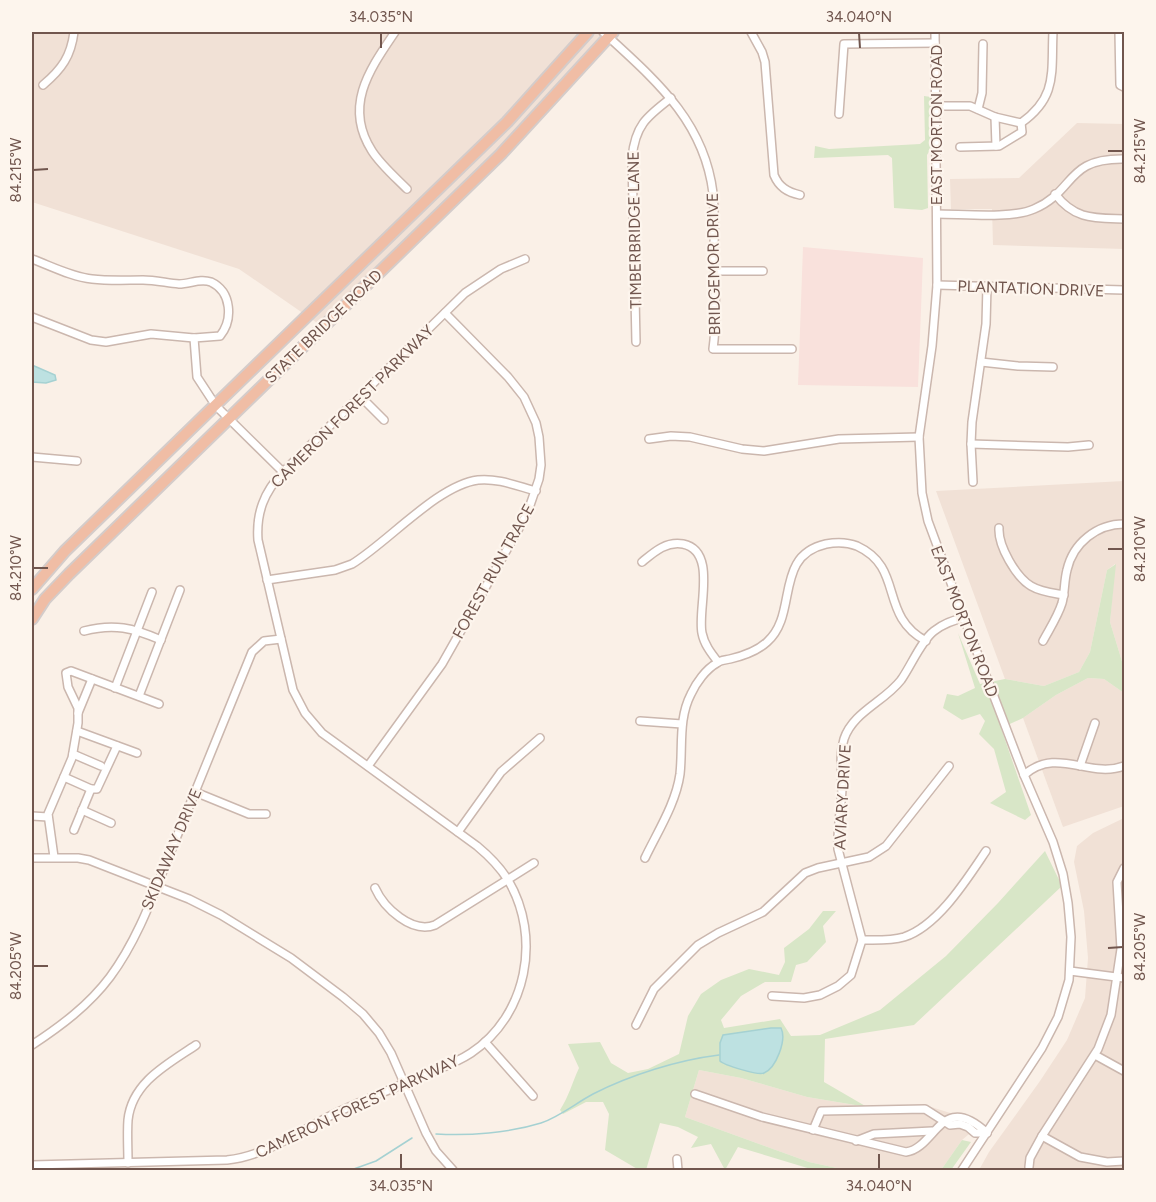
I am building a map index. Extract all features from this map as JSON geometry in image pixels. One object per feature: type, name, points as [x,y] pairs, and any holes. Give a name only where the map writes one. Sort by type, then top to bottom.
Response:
[{"type":"highway","name":"STATE BRIDGE ROAD","points":[[32,589],[65,551],[214,403],[256,366],[507,122],[588,32]]},
{"type":"highway","name":"STATE BRIDGE ROAD","points":[[32,619],[45,599],[69,574],[501,154],[608,33]]},
{"type":"street","points":[[43,85],[56,74],[64,63],[72,46],[74,32]]},
{"type":"street","points":[[395,32],[366,78],[361,93],[360,119],[373,152],[407,189]]},
{"type":"street","points":[[751,32],[762,52],[766,69],[774,175],[782,187],[790,193],[800,195]]},
{"type":"street","name":"EAST MORTON ROAD","points":[[935,32],[937,285],[932,346],[918,437],[920,479],[928,521],[1024,775],[1053,842],[1063,874],[1071,931],[1070,970],[1063,1005],[1053,1028],[963,1170]]},
{"type":"street","points":[[1021,123],[1038,109],[1047,96],[1050,86],[1053,32]]},
{"type":"street","points":[[1119,32],[1120,85],[1125,87]]},
{"type":"street","name":"BRIDGEMOR DRIVE","points":[[608,33],[679,106],[698,138],[713,195],[715,316],[713,349],[792,349]]},
{"type":"street","points":[[839,114],[844,44],[935,43]]},
{"type":"street","points":[[978,109],[982,93],[983,45]]},
{"type":"street","name":"TIMBERBRIDGE LANE","points":[[636,342],[633,145],[638,128],[649,114],[670,98]]},
{"type":"street","points":[[936,106],[961,105],[1021,123]]},
{"type":"street","points":[[995,117],[996,146]]},
{"type":"street","points":[[960,147],[996,146],[1022,132],[1021,123]]},
{"type":"street","points":[[937,214],[1022,213],[1040,206],[1076,172],[1093,162],[1105,159],[1125,159]]},
{"type":"street","points":[[1055,194],[1062,203],[1083,216],[1125,219]]},
{"type":"street","points":[[32,259],[91,279],[144,280],[181,284],[205,280],[213,283],[224,293],[228,304],[227,327],[220,336],[194,338],[140,334],[106,342],[91,340],[32,317]]},
{"type":"street","name":"CAMERON FOREST PARKWAY","points":[[32,1165],[226,1160],[248,1156],[265,1150],[338,1112],[458,1061],[485,1042],[500,1026],[512,1007],[525,966],[527,944],[518,901],[508,880],[487,855],[322,733],[305,713],[293,690],[280,639],[258,540],[258,518],[266,492],[283,472],[445,313],[482,280],[525,259]]},
{"type":"street","points":[[714,272],[763,270]]},
{"type":"street","name":"PLANTATION DRIVE","points":[[937,285],[1125,290]]},
{"type":"street","points":[[973,482],[972,422],[986,324],[987,286]]},
{"type":"street","name":"FOREST RUN TRACE","points":[[368,766],[442,664],[527,514],[536,491],[541,465],[539,437],[531,410],[519,383],[445,313]]},
{"type":"street","points":[[194,338],[197,377],[214,403],[283,472]]},
{"type":"street","points":[[981,362],[1053,367]]},
{"type":"street","points":[[360,396],[384,420]]},
{"type":"street","points":[[649,439],[671,436],[690,437],[764,452],[838,439],[918,437]]},
{"type":"street","points":[[971,444],[1068,447],[1089,445]]},
{"type":"street","points":[[32,457],[77,461]]},
{"type":"street","points":[[267,580],[335,570],[352,564],[443,494],[463,483],[493,480],[536,491]]},
{"type":"street","points":[[1043,641],[1057,616],[1064,595],[1066,572],[1077,548],[1098,530],[1116,524],[1125,524]]},
{"type":"street","points":[[999,528],[1000,544],[1023,579],[1038,589],[1064,595]]},
{"type":"street","points":[[645,858],[677,790],[682,724],[691,692],[706,672],[718,662],[757,650],[774,635],[781,624],[789,576],[803,555],[813,548],[833,542],[856,546],[877,560],[888,577],[894,605],[900,618],[911,631],[926,641]]},
{"type":"street","points":[[642,562],[653,553],[671,544],[688,546],[701,557],[703,566],[700,616],[702,632],[705,644],[718,662]]},
{"type":"street","points":[[139,696],[180,590]]},
{"type":"street","points":[[115,688],[152,592]]},
{"type":"street","name":"AVIARY DRIVE","points":[[862,939],[841,863],[837,834],[842,791],[841,751],[845,736],[856,719],[900,681],[933,632],[952,621],[964,618]]},
{"type":"street","points":[[84,631],[110,626],[137,630],[161,640]]},
{"type":"street","name":"SKIDAWAY DRIVE","points":[[34,1043],[77,1012],[109,978],[132,942],[252,652],[264,641],[280,639]]},
{"type":"street","points":[[78,713],[66,677],[67,672],[159,704]]},
{"type":"street","points":[[54,857],[48,817],[73,754],[78,713],[92,679]]},
{"type":"street","points":[[640,721],[682,724]]},
{"type":"street","points":[[1080,766],[1095,723]]},
{"type":"street","points":[[77,731],[136,753]]},
{"type":"street","points":[[458,832],[501,772],[540,738]]},
{"type":"street","points":[[64,777],[91,789],[97,789],[117,746]]},
{"type":"street","points":[[73,754],[101,766]]},
{"type":"street","points":[[1024,775],[1036,766],[1049,762],[1099,769],[1118,769],[1125,766]]},
{"type":"street","points":[[636,1025],[654,989],[698,945],[763,912],[806,873],[818,868],[869,857],[886,846],[949,766]]},
{"type":"street","points":[[74,830],[91,789]]},
{"type":"street","points":[[195,792],[249,814],[266,814]]},
{"type":"street","points":[[82,810],[111,823]]},
{"type":"street","points":[[32,816],[48,817]]},
{"type":"street","points":[[772,996],[804,998],[820,995],[838,986],[851,975],[862,939],[885,940],[904,937],[917,931],[945,906],[986,851]]},
{"type":"street","points":[[32,858],[89,860],[189,899],[221,915],[291,958],[363,1014],[379,1033],[391,1053],[431,1142],[453,1170]]},
{"type":"street","points":[[375,888],[381,900],[395,912],[410,924],[424,928],[435,924],[534,863]]},
{"type":"street","points":[[1029,1167],[1030,1158],[1042,1136],[1095,1055],[1111,1015],[1121,977],[1117,882],[1125,868]]},
{"type":"street","points":[[1070,970],[1121,977]]},
{"type":"street","points":[[32,1034],[34,1043]]},
{"type":"street","points":[[485,1042],[533,1096]]},
{"type":"street","points":[[128,1162],[128,1118],[137,1093],[153,1075],[196,1045]]},
{"type":"street","points":[[1095,1055],[1125,1071]]},
{"type":"street","points":[[695,1094],[762,1117],[909,1152],[944,1121],[951,1118],[964,1119],[987,1133]]},
{"type":"street","points":[[813,1130],[821,1111],[824,1110],[925,1109],[944,1121]]},
{"type":"street","points":[[856,1141],[874,1134],[932,1131]]},
{"type":"street","points":[[1042,1136],[1080,1157],[1107,1162],[1125,1161]]},
{"type":"street","points":[[678,1159],[678,1170]]},
{"type":"shaded area","points":[[32,32],[613,32],[605,43],[320,325],[239,269],[32,202]]},
{"type":"shaded area","points":[[1077,123],[1124,124],[1124,249],[993,245],[992,209],[951,209],[950,179],[1019,178]]},
{"type":"shaded area","points":[[803,247],[923,258],[918,387],[798,385]]},
{"type":"shaded area","points":[[1124,481],[1124,668],[1110,622],[1115,564],[1107,570],[1090,652],[1079,672],[1044,686],[1005,679],[936,491]]},
{"type":"shaded area","points":[[1088,678],[1104,679],[1124,693],[1124,806],[1063,827],[1023,718],[1056,695]]},
{"type":"shaded area","points":[[1124,818],[1124,1170],[979,1170],[989,1152],[1067,1040],[1085,998],[1088,958],[1084,911],[1074,862],[1077,846],[1093,833]]},
{"type":"shaded area","points":[[699,1070],[741,1078],[807,1097],[867,1107],[928,1106],[982,1123],[962,1140],[941,1170],[846,1170],[809,1162],[685,1117]]},
{"type":"green space","points":[[924,96],[931,97],[931,148],[927,155],[928,208],[922,210],[894,208],[892,158],[888,155],[814,158],[815,146],[829,149],[920,144],[925,140]]},
{"type":"green space","points":[[1116,564],[1110,622],[1124,668],[1124,693],[1104,679],[1088,678],[1056,695],[1023,718],[1001,728],[1031,815],[1025,820],[990,803],[1006,792],[994,749],[979,734],[985,721],[980,714],[962,720],[943,708],[947,694],[958,696],[975,688],[958,633],[980,684],[1005,679],[1044,686],[1079,672],[1090,652],[1107,570]]},
{"type":"green space","points":[[1045,851],[1062,886],[914,1025],[825,1039],[824,1082],[867,1107],[807,1097],[741,1078],[699,1070],[685,1117],[809,1162],[846,1170],[814,1170],[738,1147],[725,1170],[711,1144],[691,1148],[698,1137],[678,1127],[660,1123],[646,1170],[639,1170],[605,1150],[609,1114],[603,1102],[586,1102],[563,1114],[560,1110],[579,1068],[568,1044],[600,1042],[611,1063],[628,1073],[648,1069],[679,1054],[688,1016],[701,994],[721,980],[749,969],[779,975],[785,962],[784,948],[809,929],[823,911],[836,911],[823,926],[826,942],[807,962],[796,965],[791,982],[765,982],[741,996],[721,1020],[724,1028],[780,1019],[791,1036],[820,1035],[880,1010],[946,956]]},
{"type":"green space","points":[[962,1140],[971,1142],[951,1170],[941,1170]]},
{"type":"water","points":[[32,365],[55,375],[56,380],[46,383],[32,382]]},
{"type":"water","points":[[781,1028],[783,1039],[773,1066],[764,1073],[742,1070],[720,1061],[720,1043],[723,1035]]},
{"type":"waterway","points":[[436,1134],[489,1133],[541,1123],[561,1114],[593,1094],[654,1069],[719,1055]]},
{"type":"waterway","points":[[351,1170],[376,1161],[412,1138]]}]
